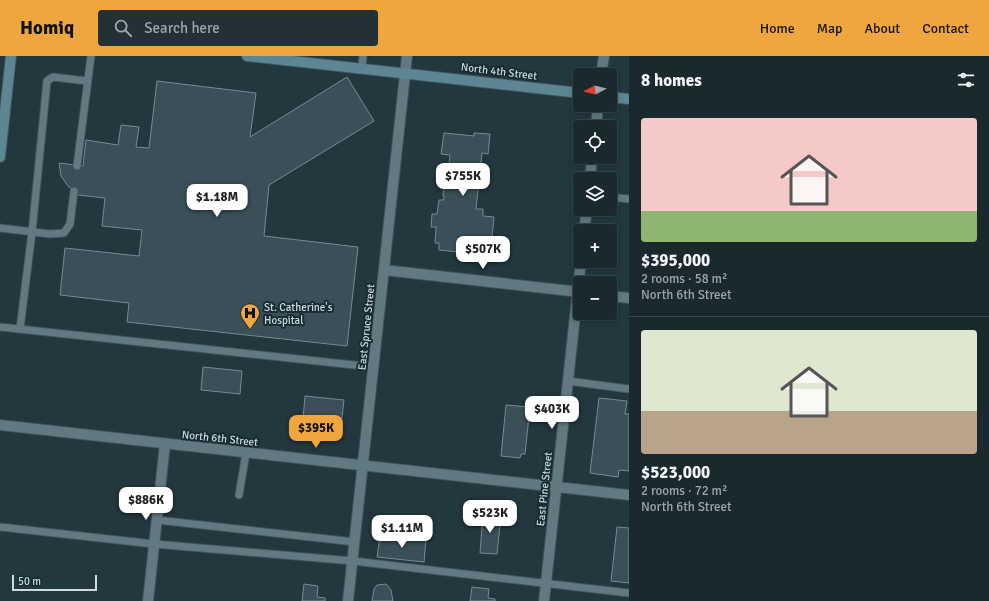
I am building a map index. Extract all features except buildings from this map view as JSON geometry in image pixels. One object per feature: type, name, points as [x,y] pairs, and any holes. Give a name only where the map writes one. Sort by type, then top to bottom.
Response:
[{"type":"main road","points":[[0,157],[2,123],[11,56]]},
{"type":"main road","name":"North 4th Street","points":[[247,56],[573,92]]},
{"type":"main road","points":[[617,97],[629,99]]},
{"type":"street","name":"East Spruce Street","points":[[348,601],[407,56]]},
{"type":"street","points":[[603,68],[604,56]]},
{"type":"street","points":[[384,270],[573,291]]},
{"type":"street","points":[[617,297],[629,298]]},
{"type":"street","name":"East Pine Street","points":[[544,601],[576,320]]},
{"type":"street","name":"North 6th Street","points":[[0,425],[629,496]]},
{"type":"street","points":[[148,601],[165,444]]},
{"type":"lane","points":[[77,166],[91,56]]},
{"type":"lane","points":[[362,68],[363,56]]},
{"type":"lane","points":[[20,329],[32,232],[47,81],[54,76],[88,81]]},
{"type":"lane","points":[[0,228],[50,234],[64,233],[70,224],[74,191]]},
{"type":"lane","points":[[617,198],[629,199]]},
{"type":"lane","points":[[0,327],[373,367]]},
{"type":"lane","points":[[568,381],[629,389]]},
{"type":"lane","points":[[239,496],[246,453]]},
{"type":"lane","points":[[157,520],[354,542]]},
{"type":"lane","points":[[0,528],[154,544],[353,560],[629,593]]},
{"type":"place","name":"St. Catherine's Hospital","points":[[250,330]]}]
